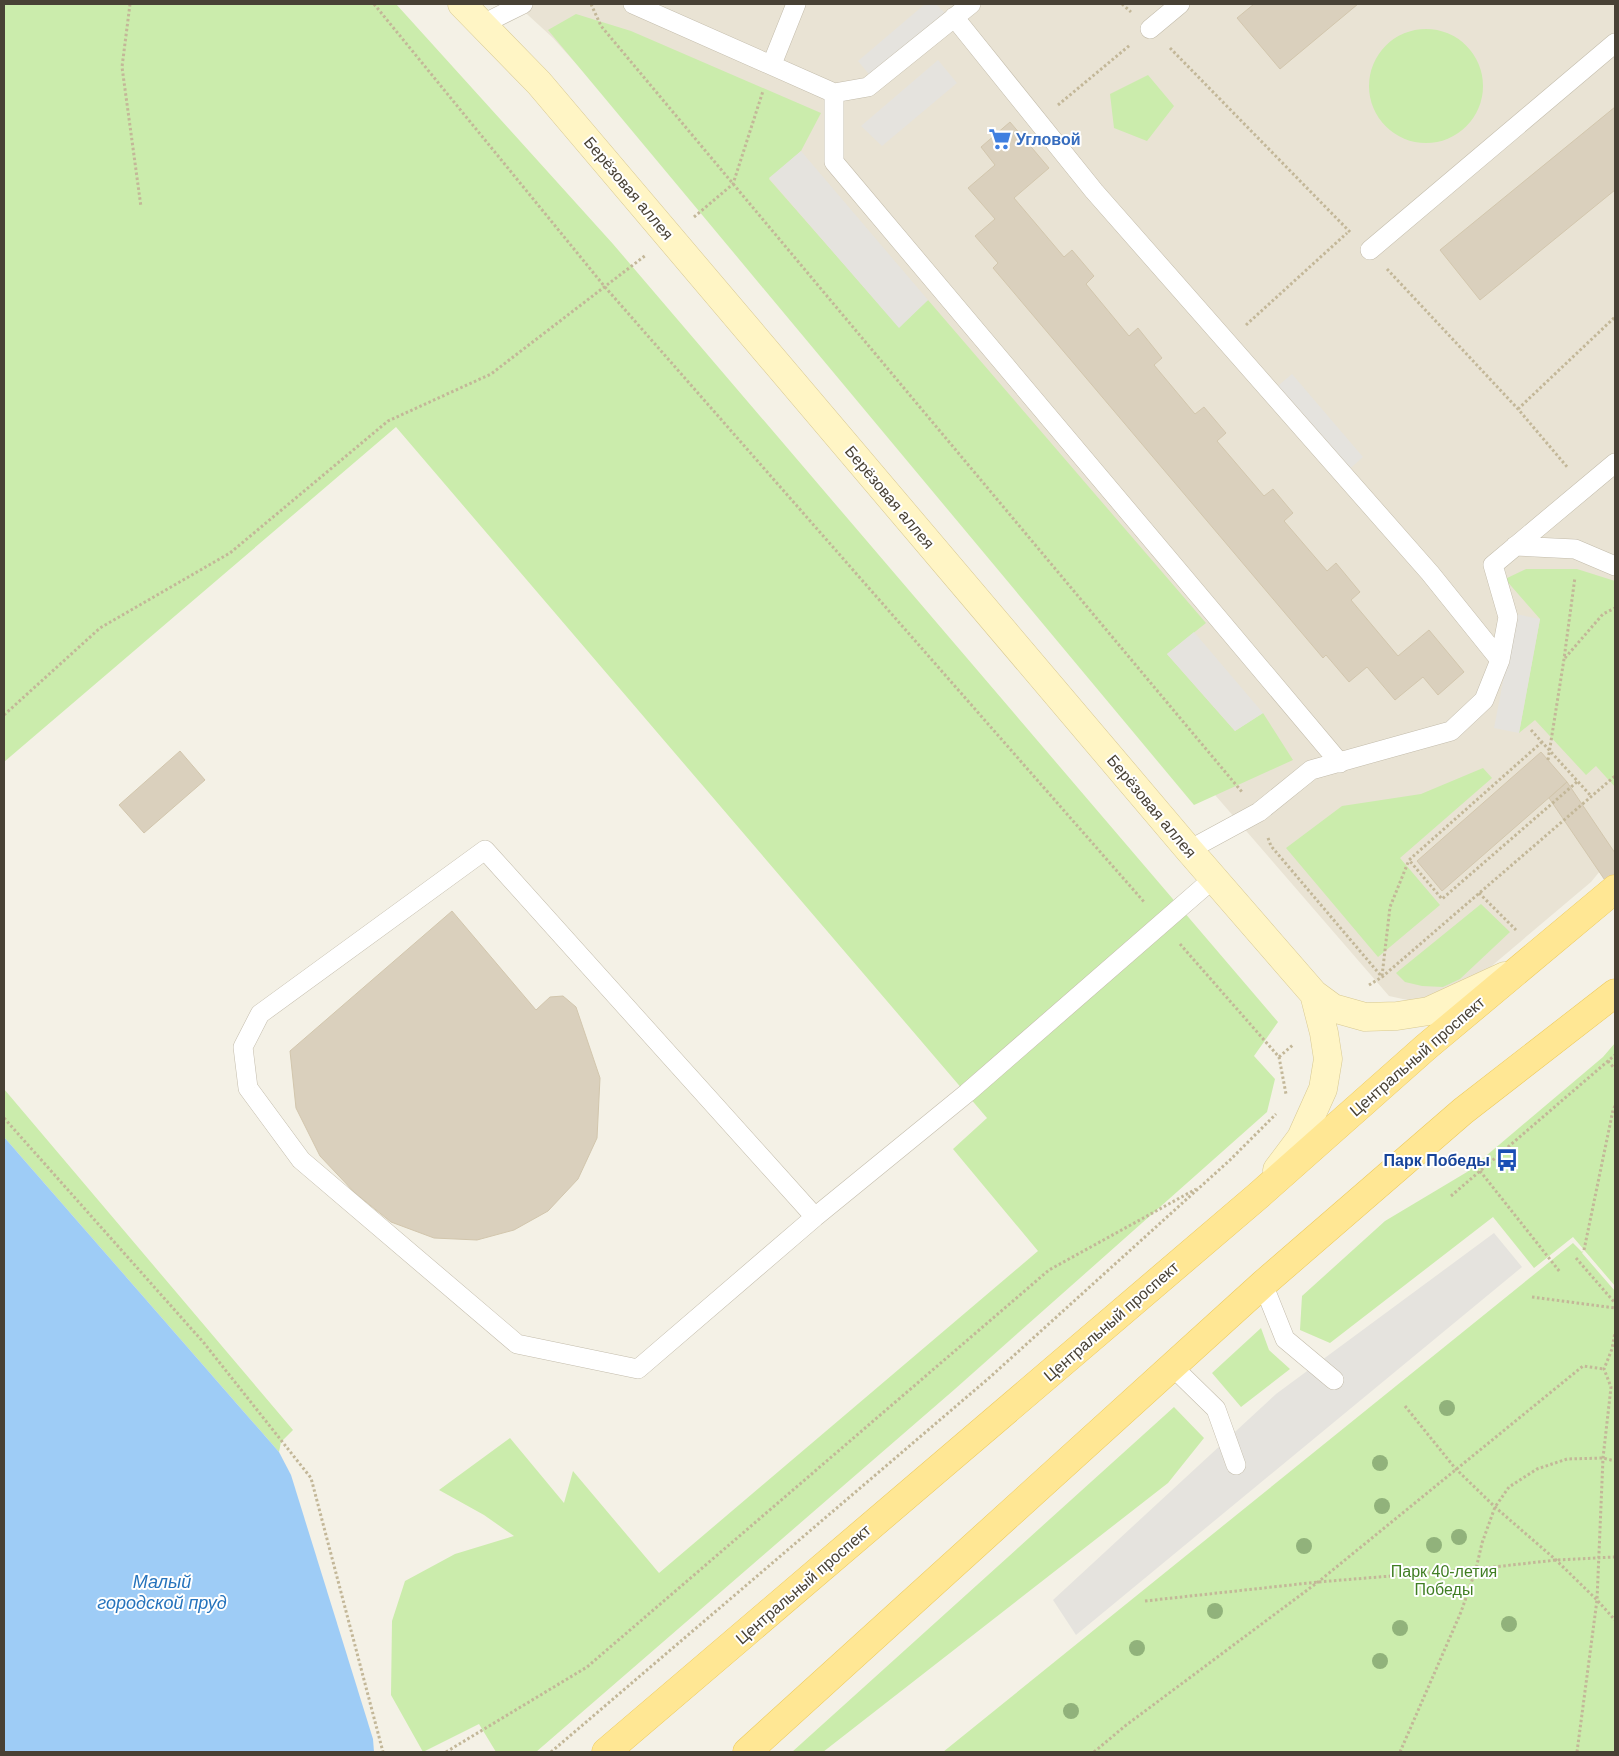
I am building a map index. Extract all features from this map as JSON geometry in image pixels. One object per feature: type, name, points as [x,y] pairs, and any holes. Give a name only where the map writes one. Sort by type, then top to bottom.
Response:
[{"type":"main road","name":"Центральный проспект","points":[[606,1752],[1259,1195],[1426,1048],[1615,889]]},
{"type":"main road","points":[[747,1752],[1263,1284],[1463,1111],[1615,993]]},
{"type":"street","name":"Берёзовая аллея","points":[[462,4],[539,83],[1189,850],[1314,994]]},
{"type":"street","points":[[1314,994],[1333,1008],[1364,1017],[1398,1016],[1429,1011],[1515,972]]},
{"type":"street","points":[[1259,1195],[1301,1138],[1323,1089],[1328,1059],[1324,1033],[1314,994]]},
{"type":"lane","points":[[483,24],[523,4]]},
{"type":"lane","points":[[634,4],[834,92],[868,86],[971,4]]},
{"type":"lane","points":[[772,64],[796,4]]},
{"type":"lane","points":[[1150,29],[1180,4]]},
{"type":"lane","points":[[954,18],[1094,191],[1430,573],[1500,660]]},
{"type":"lane","points":[[1370,250],[1615,43]]},
{"type":"lane","points":[[834,92],[834,162],[1340,763]]},
{"type":"lane","points":[[1189,850],[1259,812],[1311,770],[1452,731],[1484,700],[1500,660],[1508,618],[1493,564],[1615,463]]},
{"type":"lane","points":[[1516,546],[1575,549],[1615,566]]},
{"type":"lane","points":[[814,1217],[485,850],[260,1014],[242,1047],[248,1088],[301,1160],[517,1344],[638,1369],[814,1217],[967,1093],[1161,922],[1214,878]]},
{"type":"lane","points":[[1263,1284],[1285,1339],[1334,1380]]},
{"type":"lane","points":[[1173,1367],[1216,1409],[1236,1465]]},
{"type":"path","points":[[130,4],[122,67],[141,207]]},
{"type":"path","points":[[374,4],[605,287],[1279,1057],[1287,1102]]},
{"type":"path","points":[[591,4],[601,26],[1259,812],[1271,846],[1382,976]]},
{"type":"path","points":[[1038,121],[1150,29]]},
{"type":"path","points":[[4,715],[100,628],[230,553],[388,421],[491,374],[670,237],[733,184],[772,64]]},
{"type":"path","points":[[1226,342],[1349,231]]},
{"type":"path","points":[[1518,410],[1615,317]]},
{"type":"path","points":[[1548,760],[1575,586],[1575,549]]},
{"type":"path","points":[[1564,659],[1603,614],[1615,608]]},
{"type":"path","points":[[1531,730],[1591,796]]},
{"type":"path","points":[[1382,976],[1390,907],[1408,860],[1542,742]]},
{"type":"path","points":[[1382,976],[1615,776]]},
{"type":"path","points":[[1408,860],[1442,899],[1578,782]]},
{"type":"path","points":[[1479,893],[1516,930]]},
{"type":"path","points":[[1451,1196],[1615,1056]]},
{"type":"path","points":[[1608,1062],[1615,1069]]},
{"type":"path","points":[[1584,1250],[1615,1106]]},
{"type":"path","points":[[551,1752],[990,1378],[1230,1160],[1281,1109]]},
{"type":"path","points":[[4,1118],[204,1343],[310,1478],[383,1752]]},
{"type":"path","points":[[1480,1171],[1560,1272]]},
{"type":"path","points":[[446,1752],[587,1666],[1049,1270],[1201,1186]]},
{"type":"path","points":[[1576,1258],[1615,1303]]},
{"type":"path","points":[[1532,1297],[1615,1308]]},
{"type":"path","points":[[1577,1752],[1597,1600],[1603,1458],[1611,1387],[1604,1369],[1612,1349],[1615,1332]]},
{"type":"path","points":[[1094,1752],[1125,1726],[1318,1582],[1455,1468],[1583,1366],[1604,1369]]},
{"type":"path","points":[[1406,1406],[1455,1468],[1495,1507],[1556,1560],[1615,1620]]},
{"type":"path","points":[[1400,1752],[1461,1612],[1495,1507],[1509,1487],[1537,1469],[1567,1459],[1603,1458],[1615,1461]]},
{"type":"path","points":[[1145,1601],[1318,1582],[1476,1569],[1556,1560],[1615,1557]]},
{"type":"shaded area","points":[[516,4],[1615,4],[1615,853],[1591,882],[1462,991],[1426,1004],[1389,996],[740,246],[553,38]]},
{"type":"shaded area","points":[[925,4],[936,4],[947,15],[873,79],[858,61]]},
{"type":"shaded area","points":[[938,60],[957,83],[882,146],[861,126]]},
{"type":"shaded area","points":[[801,151],[928,300],[899,328],[769,178]]},
{"type":"shaded area","points":[[1292,374],[1363,457],[1345,473],[1273,390]]},
{"type":"shaded area","points":[[1516,614],[1540,619],[1519,733],[1494,728]]},
{"type":"shaded area","points":[[1194,632],[1263,713],[1235,731],[1167,654]]},
{"type":"shaded area","points":[[1494,1233],[1522,1267],[1076,1635],[1053,1600],[1276,1394]]},
{"type":"green space","points":[[4,4],[396,4],[613,244],[1278,1022],[1254,1056],[1275,1079],[1267,1112],[955,1389],[536,1752],[496,1752],[479,1724],[423,1752],[391,1695],[392,1621],[405,1581],[455,1554],[514,1536],[484,1515],[439,1490],[510,1438],[564,1503],[573,1471],[659,1573],[1038,1251],[953,1149],[987,1118],[396,427],[4,762]]},
{"type":"green space","points":[[576,14],[631,31],[821,113],[801,151],[769,179],[899,327],[928,300],[1206,623],[1167,654],[1235,731],[1263,713],[1293,760],[1194,805],[548,30]]},
{"type":"green space","points":[[1426,29],[1448,33],[1466,46],[1479,64],[1483,86],[1479,108],[1466,126],[1448,139],[1426,143],[1404,139],[1386,126],[1373,108],[1369,86],[1373,64],[1386,46],[1404,33]]},
{"type":"green space","points":[[1148,75],[1174,106],[1147,141],[1114,128],[1110,94]]},
{"type":"green space","points":[[1526,569],[1577,569],[1615,581],[1615,787],[1596,766],[1586,775],[1535,720],[1519,733],[1540,619],[1505,579]]},
{"type":"green space","points":[[1483,768],[1492,778],[1400,858],[1440,905],[1378,957],[1286,848],[1342,806],[1421,794]]},
{"type":"green space","points":[[1481,904],[1510,932],[1460,979],[1443,987],[1422,986],[1405,982],[1396,973]]},
{"type":"green space","points":[[1615,1043],[1615,1286],[1573,1237],[1534,1268],[1493,1217],[1330,1343],[1300,1330],[1302,1296],[1385,1221],[1467,1172],[1603,1057]]},
{"type":"green space","points":[[4,1089],[293,1430],[281,1442],[279,1452],[4,1137]]},
{"type":"green space","name":"Парк 40-летия Победы","points":[[1573,1243],[1582,1252],[1584,1250],[1582,1253],[1615,1291],[1615,1752],[943,1752]]},
{"type":"green space","points":[[1261,1328],[1269,1350],[1290,1369],[1241,1407],[1212,1373]]},
{"type":"green space","points":[[1174,1407],[1204,1438],[1168,1483],[823,1752],[792,1752]]},
{"type":"water","name":"Малый городской пруд","points":[[4,1137],[279,1452],[291,1475],[373,1739],[374,1752],[4,1752]]},
{"type":"building","points":[[1254,4],[1358,4],[1280,69],[1237,18]]},
{"type":"building","points":[[1615,107],[1615,190],[1480,300],[1440,250]]},
{"type":"building","points":[[1010,122],[1049,168],[1014,198],[1064,257],[1072,250],[1094,276],[1086,284],[1129,336],[1138,328],[1162,358],[1154,365],[1195,414],[1204,407],[1226,433],[1217,441],[1264,496],[1273,489],[1293,513],[1284,521],[1327,571],[1336,563],[1360,592],[1351,600],[1398,656],[1429,630],[1464,672],[1438,695],[1423,677],[1395,700],[1367,667],[1349,682],[1326,655],[1323,658],[993,268],[998,263],[975,236],[995,219],[968,188],[995,165],[981,147]]},
{"type":"building","points":[[180,751],[205,780],[144,833],[119,805]]},
{"type":"building","points":[[1541,752],[1567,782],[1442,891],[1417,861]]},
{"type":"building","points":[[1567,782],[1615,853],[1615,895],[1549,798]]},
{"type":"building","points":[[452,911],[536,1010],[550,997],[563,996],[576,1007],[600,1078],[597,1138],[578,1179],[548,1211],[514,1230],[477,1240],[434,1238],[391,1222],[355,1193],[320,1156],[296,1108],[290,1051]]},
{"type":"place","name":"Угловой","points":[[1000,139]]},
{"type":"place","name":"Парк Победы","points":[[1507,1160]]}]
